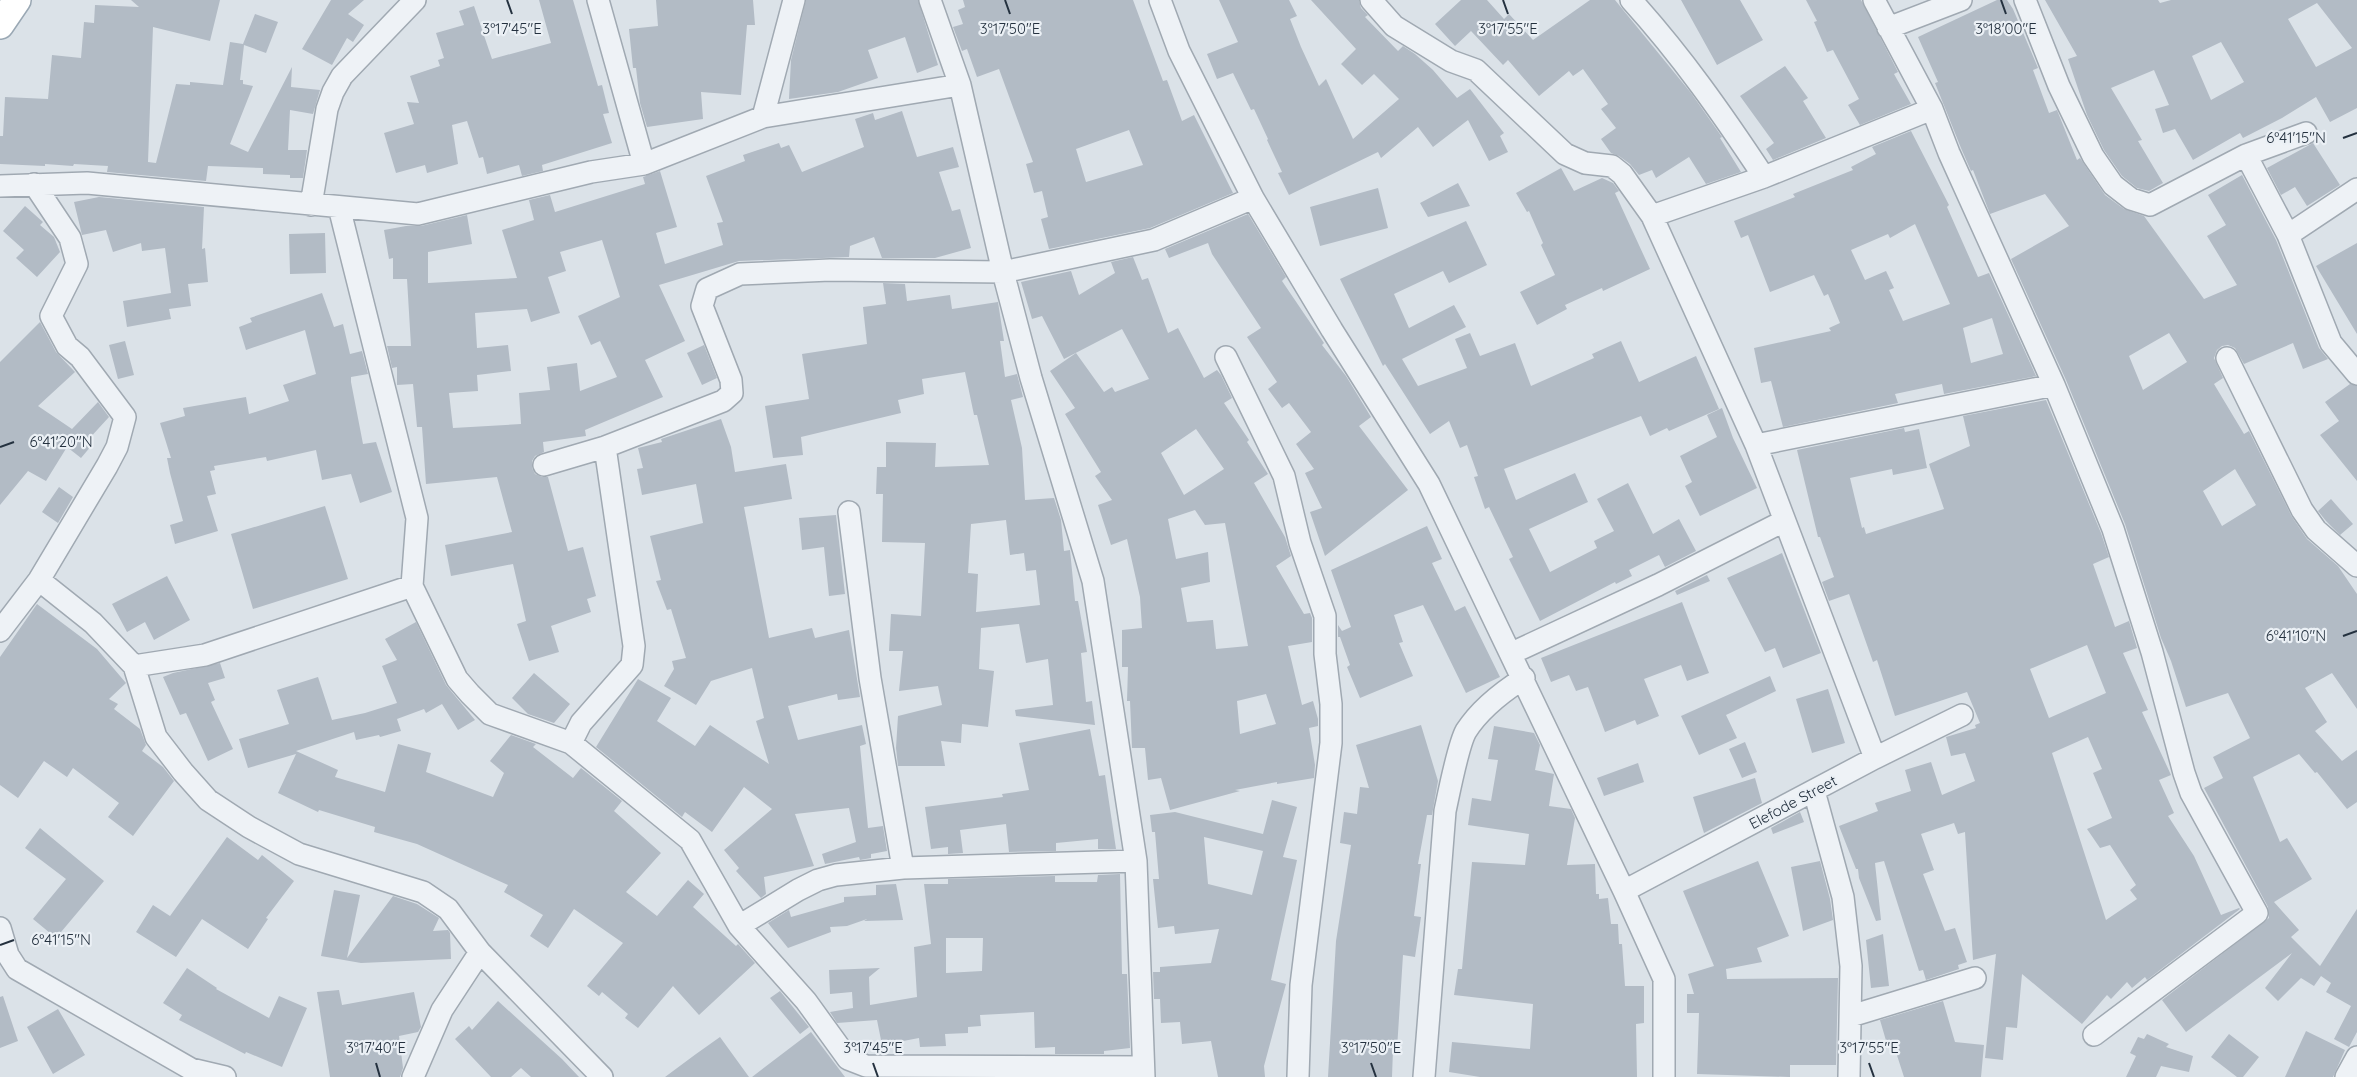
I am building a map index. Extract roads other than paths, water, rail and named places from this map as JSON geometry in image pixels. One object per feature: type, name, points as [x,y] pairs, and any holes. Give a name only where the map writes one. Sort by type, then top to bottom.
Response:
[{"type":"main road","points":[[0,25],[17,0]]},
{"type":"street","points":[[311,205],[327,109],[333,93],[342,76],[415,0]]},
{"type":"street","points":[[598,0],[644,164]]},
{"type":"street","points":[[764,117],[794,0]]},
{"type":"street","points":[[339,207],[417,518],[412,586],[458,679],[490,714],[571,743],[690,840],[739,926],[806,1001],[848,1059],[866,1066],[1144,1072],[1136,861],[1093,581],[1031,378],[1003,272],[960,85],[930,0]]},
{"type":"street","points":[[1160,0],[1179,51],[1253,198],[1332,330],[1429,484],[1524,678],[1624,891],[1664,979],[1664,1077]]},
{"type":"street","points":[[1371,0],[1394,26],[1451,61],[1476,70],[1565,154],[1585,163],[1612,166],[1622,174],[1652,216],[1756,444],[1875,758]]},
{"type":"street","points":[[1631,0],[1665,37],[1715,103],[1764,177]]},
{"type":"street","points":[[1874,0],[1932,109],[2054,385],[2123,555],[2191,793],[2257,913],[2094,1035]]},
{"type":"street","points":[[1888,27],[1961,0]]},
{"type":"street","points":[[2025,0],[2059,86],[2093,156],[2113,185],[2131,199],[2150,205],[2246,155],[2306,133]]},
{"type":"street","points":[[0,186],[87,183],[418,214],[591,172],[644,164],[764,117],[960,85]]},
{"type":"street","points":[[1652,216],[1764,177],[1932,109]]},
{"type":"street","points":[[2246,155],[2288,235],[2331,343],[2357,374]]},
{"type":"street","points":[[0,631],[39,580],[117,447],[125,417],[80,357],[67,346],[51,316],[77,264],[70,238],[34,184]]},
{"type":"street","points":[[2288,235],[2357,189]]},
{"type":"street","points":[[544,465],[605,447],[723,401],[732,393],[731,380],[702,306],[706,289],[740,274],[830,270],[1003,272],[1154,240],[1253,198]]},
{"type":"street","points":[[1226,357],[1284,476],[1300,543],[1324,616],[1325,654],[1331,704],[1331,743],[1301,985],[1298,1077]]},
{"type":"street","points":[[2227,358],[2302,510],[2316,530],[2357,566]]},
{"type":"street","points":[[1756,444],[2054,385]]},
{"type":"street","points":[[571,743],[581,723],[632,665],[634,646],[605,447]]},
{"type":"street","points":[[849,512],[870,678],[903,868]]},
{"type":"street","points":[[1512,653],[1658,585],[1784,521]]},
{"type":"street","points":[[39,580],[93,623],[134,666],[156,737],[208,800],[249,827],[299,854],[423,892],[448,909],[480,952],[602,1077]]},
{"type":"street","points":[[134,666],[205,655],[412,586]]},
{"type":"street","points":[[1424,1077],[1445,811],[1454,775],[1466,732],[1499,693],[1524,678]]},
{"type":"street","name":"Elefode Street","points":[[1624,891],[1875,758],[1962,715]]},
{"type":"street","points":[[1814,791],[1844,897],[1851,966],[1849,1077]]},
{"type":"street","points":[[739,926],[819,880],[836,875],[903,868],[1136,861]]},
{"type":"street","points":[[0,928],[8,955],[17,969],[191,1069],[225,1077]]},
{"type":"street","points":[[413,1077],[442,1010],[480,952]]},
{"type":"street","points":[[1851,1016],[1975,978]]},
{"type":"street","points":[[2346,1077],[2357,1057]]}]
